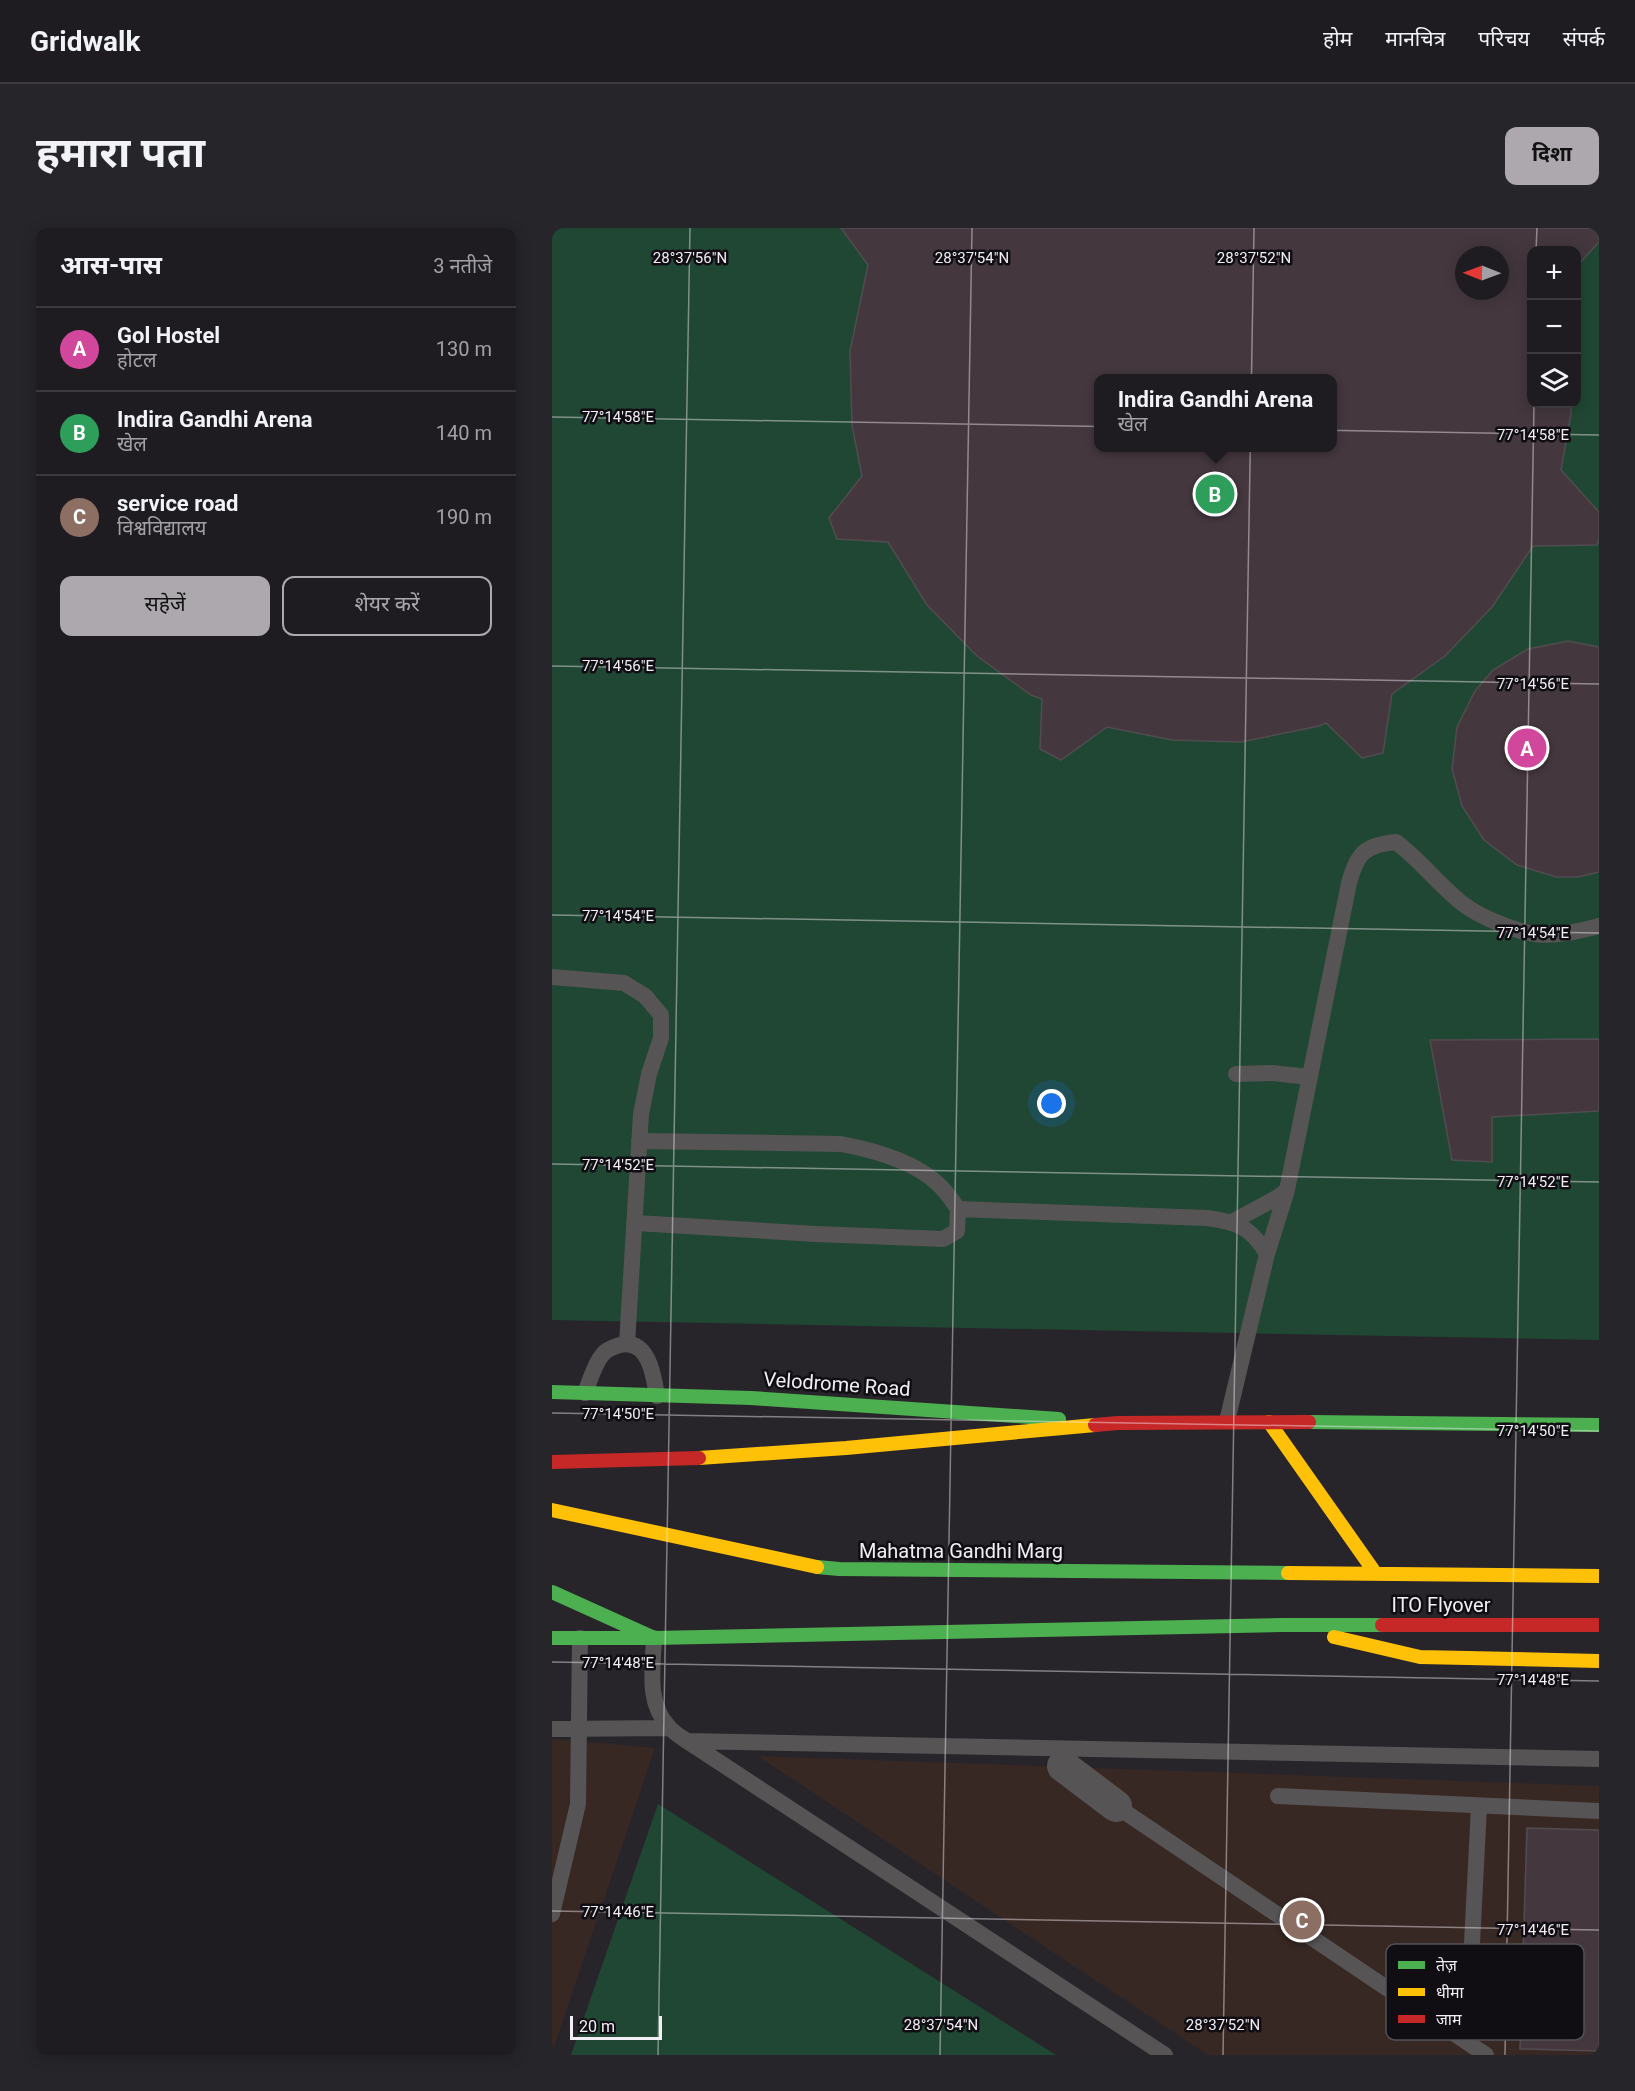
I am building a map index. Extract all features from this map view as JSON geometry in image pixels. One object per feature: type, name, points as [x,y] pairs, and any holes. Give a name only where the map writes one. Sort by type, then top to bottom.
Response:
[{"type":"main road","name":"Velodrome Road","points":[[552,1392],[751,1398],[1118,1423]]},
{"type":"main road","points":[[552,1462],[722,1457],[1118,1423],[1227,1421],[1599,1425]]},
{"type":"main road","points":[[1269,1422],[1376,1574]]},
{"type":"main road","name":"Mahatma Gandhi Marg","points":[[552,1510],[807,1566],[839,1569],[1376,1574]]},
{"type":"main road","name":"ITO Flyover","points":[[1376,1574],[1599,1576]]},
{"type":"main road","points":[[552,1592],[654,1638]]},
{"type":"main road","points":[[552,1638],[654,1638],[1282,1625],[1420,1658],[1599,1661]]},
{"type":"main road","name":"ITO Flyover","points":[[1282,1625],[1599,1625]]},
{"type":"street","points":[[1063,1767],[1116,1806]]},
{"type":"lane","points":[[1227,1421],[1267,1254],[1287,1190],[1354,864],[1363,851],[1377,843],[1396,842],[1412,854],[1464,905],[1487,919],[1536,934],[1575,933],[1599,926]]},
{"type":"lane","points":[[552,977],[624,983],[645,996],[661,1015],[661,1038],[649,1074],[639,1141],[636,1223],[627,1344]]},
{"type":"lane","points":[[1236,1074],[1272,1073],[1309,1077]]},
{"type":"lane","points":[[636,1223],[943,1239],[957,1231],[958,1209],[937,1183],[928,1177],[910,1166],[862,1148],[841,1144],[639,1141]]},
{"type":"lane","points":[[1232,1222],[1287,1190]]},
{"type":"lane","points":[[958,1209],[1207,1218],[1232,1222],[1258,1239],[1267,1254]]},
{"type":"lane","points":[[585,1393],[600,1358],[606,1351],[627,1344],[640,1349],[651,1365],[657,1396]]},
{"type":"lane","points":[[552,1914],[578,1804],[580,1638]]},
{"type":"lane","points":[[654,1638],[653,1697],[660,1716],[669,1728],[1165,2055]]},
{"type":"lane","points":[[552,1729],[669,1728]]},
{"type":"lane","points":[[687,1741],[1599,1759]]},
{"type":"lane","points":[[1278,1796],[1599,1811]]},
{"type":"lane","points":[[1116,1806],[1386,1988]]},
{"type":"lane","points":[[1472,1944],[1479,1806]]},
{"type":"lane","points":[[1464,2040],[1486,2055]]},
{"type":"shaded area","points":[[552,1739],[655,1748],[552,2053]]},
{"type":"shaded area","points":[[758,1756],[1599,1786],[1599,2055],[1208,2055]]},
{"type":"green space","points":[[552,228],[1599,228],[1599,1340],[552,1320]]},
{"type":"green space","points":[[658,1804],[1056,2055],[571,2055]]},
{"type":"building","points":[[841,228],[1599,228],[1599,242],[1581,262],[1581,246],[1527,246],[1527,408],[1571,408],[1561,470],[1599,512],[1597,545],[1533,546],[1492,607],[1445,656],[1392,694],[1383,753],[1362,758],[1326,723],[1241,742],[1172,740],[1107,727],[1061,760],[1040,749],[1042,699],[1031,695],[977,656],[927,605],[888,542],[837,539],[829,518],[862,476],[852,426],[850,351],[868,265]]},
{"type":"building","points":[[1568,641],[1599,647],[1599,872],[1578,877],[1556,877],[1517,865],[1484,840],[1462,806],[1452,769],[1457,727],[1475,691],[1493,670],[1528,649]]},
{"type":"building","points":[[1599,1039],[1599,1111],[1492,1117],[1492,1162],[1452,1160],[1430,1040]]},
{"type":"building","points":[[1527,1828],[1599,1830],[1599,2051],[1520,2049],[1520,2040],[1584,2040],[1584,1944],[1523,1944]]},
{"type":"traffic: fast","points":[[552,1392],[751,1398],[1059,1419]]},
{"type":"traffic: fast","points":[[1309,1422],[1599,1425]]},
{"type":"traffic: fast","points":[[817,1567],[1288,1573]]},
{"type":"traffic: fast","points":[[552,1592],[654,1638],[1382,1625]]},
{"type":"traffic: fast","points":[[552,1638],[654,1638]]},
{"type":"traffic: slow","points":[[1269,1422],[1376,1574]]},
{"type":"traffic: slow","points":[[699,1458],[846,1448],[1095,1425]]},
{"type":"traffic: slow","points":[[552,1510],[817,1567]]},
{"type":"traffic: slow","points":[[1288,1573],[1599,1576]]},
{"type":"traffic: slow","points":[[1334,1637],[1420,1657],[1599,1661]]},
{"type":"traffic: jam","points":[[1095,1425],[1309,1422]]},
{"type":"traffic: jam","points":[[552,1462],[699,1458]]},
{"type":"traffic: jam","points":[[1382,1625],[1599,1625]]},
{"type":"place","name":"Indira Gandhi Arena","points":[[1215,494]]},
{"type":"place","name":"Gol Hostel","points":[[1527,748]]},
{"type":"place","name":"service road","points":[[1302,1920]]}]
